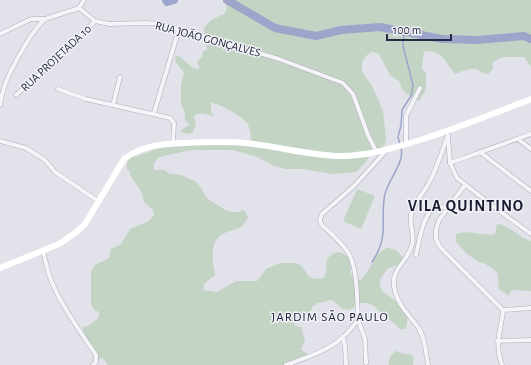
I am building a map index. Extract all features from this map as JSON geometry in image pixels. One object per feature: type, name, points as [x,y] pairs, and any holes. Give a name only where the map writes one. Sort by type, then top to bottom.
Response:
[{"type":"main road","points":[[0,268],[59,244],[75,233],[85,224],[120,164],[130,154],[154,145],[209,141],[245,143],[305,153],[335,156],[377,153],[448,133],[531,99]]},
{"type":"street","points":[[0,34],[31,19],[45,19],[79,8],[84,0]]},
{"type":"street","name":"RUA JOÃO GONÇALVES","points":[[79,8],[96,21],[109,24],[146,23],[161,24],[179,28],[279,59],[343,83],[353,94],[368,135],[377,153]]},
{"type":"street","points":[[0,104],[2,86],[32,35],[45,19]]},
{"type":"street","name":"RUA PROJETADA 10","points":[[16,95],[56,60],[96,21]]},
{"type":"street","points":[[154,113],[179,28]]},
{"type":"street","points":[[113,105],[120,77]]},
{"type":"street","points":[[405,144],[406,116],[420,88]]},
{"type":"street","points":[[58,89],[86,99],[154,113],[170,118],[173,120],[173,143]]},
{"type":"street","points":[[448,133],[450,163],[458,178],[531,234]]},
{"type":"street","points":[[428,365],[424,343],[419,328],[410,318],[395,294],[393,283],[394,275],[408,255],[412,246],[414,237],[411,215],[412,210],[429,183],[448,133]]},
{"type":"street","points":[[450,163],[531,134]]},
{"type":"street","points":[[518,139],[531,149]]},
{"type":"street","points":[[0,141],[26,148],[45,160],[56,172],[98,201]]},
{"type":"street","points":[[366,363],[366,339],[358,320],[352,259],[347,251],[322,224],[320,219],[322,214],[354,186],[386,151]]},
{"type":"street","points":[[480,152],[531,192]]},
{"type":"street","points":[[465,184],[439,220],[436,230],[436,239],[440,246],[502,310],[531,308]]},
{"type":"street","points":[[416,255],[426,217],[432,210],[448,206]]},
{"type":"street","points":[[43,251],[49,275],[54,286],[76,325],[96,355],[96,362],[93,365]]},
{"type":"street","points":[[502,310],[497,341],[502,365]]},
{"type":"street","points":[[286,365],[321,352],[343,337],[358,320]]},
{"type":"street","points":[[343,337],[346,350],[346,365]]},
{"type":"street","points":[[497,341],[531,340]]},
{"type":"green space","points":[[225,0],[531,0],[531,67],[524,57],[502,57],[493,62],[493,69],[488,74],[473,69],[455,74],[440,55],[431,51],[424,51],[422,68],[426,73],[426,89],[419,101],[407,94],[402,89],[399,81],[390,75],[379,54],[372,52],[366,56],[362,62],[362,71],[372,86],[383,111],[386,138],[385,144],[380,149],[372,150],[366,162],[356,172],[334,174],[301,169],[286,169],[274,166],[257,157],[233,150],[191,150],[158,158],[154,163],[154,170],[165,170],[170,174],[181,175],[193,180],[199,185],[209,200],[230,212],[244,210],[248,217],[246,222],[241,227],[223,234],[215,242],[213,247],[213,264],[215,275],[204,284],[203,290],[217,292],[236,281],[257,281],[266,269],[280,263],[296,263],[301,265],[309,277],[316,279],[323,278],[326,272],[327,259],[338,252],[344,254],[350,259],[351,273],[354,280],[361,280],[376,256],[386,248],[394,249],[403,258],[400,264],[387,269],[380,280],[380,286],[383,292],[400,304],[408,315],[406,329],[400,329],[373,305],[361,303],[350,310],[343,309],[332,300],[318,303],[312,307],[308,313],[294,321],[295,326],[301,327],[305,340],[301,350],[308,355],[303,361],[296,364],[107,365],[102,358],[96,361],[94,360],[95,349],[83,336],[83,327],[88,326],[96,320],[99,315],[99,312],[94,310],[91,304],[91,272],[96,264],[109,258],[111,249],[121,244],[130,229],[149,221],[154,215],[153,210],[144,202],[142,193],[130,175],[130,171],[127,170],[127,163],[131,157],[162,147],[251,142],[249,127],[244,120],[220,105],[211,102],[211,112],[214,117],[206,114],[195,115],[193,117],[196,123],[192,133],[188,134],[180,132],[190,125],[185,120],[185,113],[181,104],[181,85],[184,72],[176,63],[175,58],[177,55],[193,68],[200,69],[197,62],[202,57],[203,51],[207,50],[204,28],[211,20],[224,14],[227,8]]},
{"type":"green space","points":[[357,189],[375,196],[361,229],[343,221]]},
{"type":"green space","points":[[497,224],[510,229],[531,241],[531,291],[514,290],[511,291],[509,296],[499,289],[497,272],[484,263],[478,262],[466,253],[456,242],[456,234],[466,232],[485,235],[495,234]]},
{"type":"green space","points":[[394,350],[404,354],[410,354],[414,358],[413,365],[389,365],[390,357],[396,351]]},
{"type":"waterway","points":[[166,0],[167,2],[174,0]]},
{"type":"waterway","points":[[227,0],[275,28],[316,36],[341,30],[380,27],[442,39],[477,40],[524,36],[531,39]]},
{"type":"waterway","points":[[400,145],[398,137],[401,125],[402,110],[411,96],[413,85],[403,46],[404,32]]},
{"type":"waterway","points":[[372,262],[382,239],[385,194],[401,159],[401,149]]},
{"type":"district","name":"VILA QUINTINO","points":[[466,206]]},
{"type":"district","name":"JARDIM SÃO PAULO","points":[[330,317]]}]
